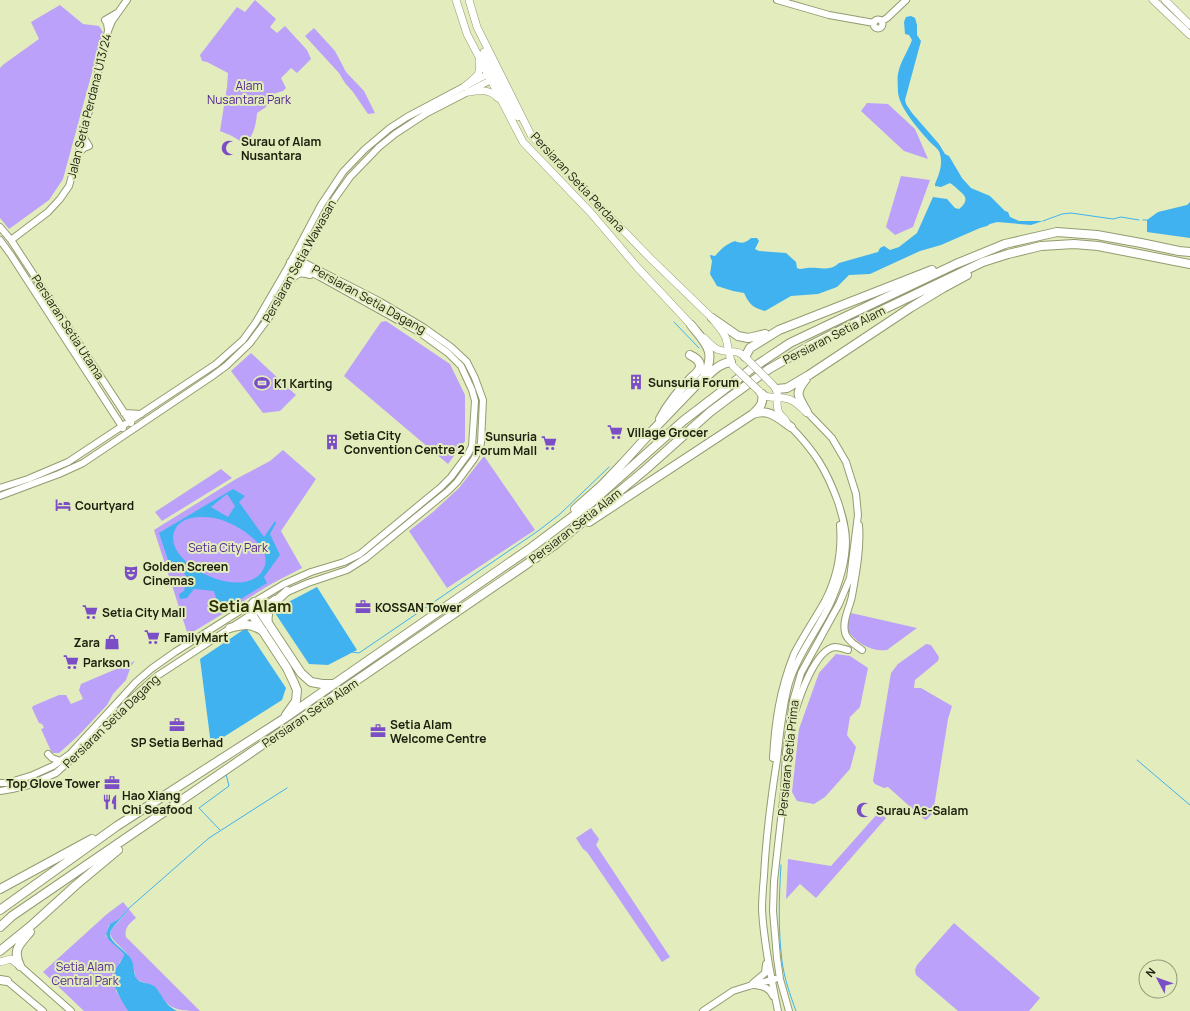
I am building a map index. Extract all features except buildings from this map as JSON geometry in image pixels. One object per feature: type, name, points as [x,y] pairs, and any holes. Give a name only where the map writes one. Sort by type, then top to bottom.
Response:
[{"type":"highway","name":"Persiaran Setia Alam","points":[[0,910],[117,826],[285,718],[532,547],[592,502],[683,421],[751,369],[790,344],[956,264],[1005,244],[1057,232],[1097,235],[1190,252]]},
{"type":"highway","name":"Persiaran Setia Alam","points":[[0,927],[12,916],[556,544],[645,470],[710,412],[769,369],[811,345],[983,262],[1041,246],[1080,244],[1098,246],[1190,264]]},
{"type":"highway","points":[[777,389],[787,388],[910,308],[943,288],[1008,254]]},
{"type":"highway","points":[[712,318],[738,336],[748,338],[756,337],[779,330],[934,269],[956,264]]},
{"type":"highway","points":[[532,547],[602,485],[704,377],[709,366],[709,351],[705,343],[691,325]]},
{"type":"highway","points":[[746,358],[750,348],[779,330]]},
{"type":"highway","points":[[653,430],[666,407],[699,369],[700,363],[690,355]]},
{"type":"highway","points":[[691,391],[718,366],[731,362]]},
{"type":"highway","points":[[806,412],[798,393],[799,388],[809,375]]},
{"type":"highway","points":[[556,544],[752,414],[763,402],[760,393]]},
{"type":"highway","points":[[752,414],[758,412],[769,412],[791,427]]},
{"type":"highway","points":[[285,718],[296,701],[297,690],[266,628],[268,611],[271,605],[287,591]]},
{"type":"highway","points":[[253,608],[266,628],[301,673],[311,682],[334,684]]},
{"type":"highway","points":[[230,628],[248,624],[266,628]]},
{"type":"highway","points":[[0,951],[158,817]]},
{"type":"highway","points":[[0,888],[117,826]]},
{"type":"highway","points":[[20,966],[17,960],[17,950],[29,933],[33,924]]},
{"type":"main road","name":"Persiaran Setia Perdana","points":[[456,0],[467,34],[478,58],[491,76],[523,142],[591,213],[637,267],[691,325],[716,348],[720,350],[737,351],[746,358]]},
{"type":"main road","name":"Persiaran Setia Perdana","points":[[469,0],[477,27],[531,135],[644,252],[712,318],[726,338],[731,362]]},
{"type":"main road","points":[[1153,0],[1190,35]]},
{"type":"main road","points":[[1165,0],[1190,25]]},
{"type":"main road","points":[[477,27],[479,40],[491,76],[531,135]]},
{"type":"main road","points":[[467,89],[480,72],[478,58]]},
{"type":"main road","points":[[467,89],[487,91],[495,94],[502,100]]},
{"type":"main road","points":[[746,358],[777,389],[777,406],[780,414],[791,427]]},
{"type":"main road","points":[[731,362],[733,366],[760,393],[772,398],[785,398],[792,400],[806,412]]},
{"type":"main road","points":[[0,962],[11,959],[20,966]]},
{"type":"main road","points":[[0,974],[3,980]]},
{"type":"street","name":"Jalan Setia Perdana U13/24","points":[[11,240],[48,212],[60,199],[69,186],[77,156],[84,148],[89,146],[83,133],[108,31],[105,20],[118,12],[127,0]]},
{"type":"street","points":[[777,0],[829,15],[874,22],[875,28],[879,28],[882,26],[882,21],[906,0]]},
{"type":"street","name":"Persiaran Setia Wawasan","points":[[0,496],[59,474],[83,463],[212,377],[236,357],[256,335],[270,316],[328,209],[350,177],[379,147],[409,124],[491,76]]},
{"type":"street","name":"Persiaran Setia Wawasan","points":[[0,488],[28,479],[68,462],[216,364],[243,340],[262,312],[328,194],[344,172],[364,150],[390,128],[407,117],[467,89]]},
{"type":"street","points":[[1,232],[18,234],[18,250]]},
{"type":"street","points":[[1,232],[11,240],[11,255]]},
{"type":"street","points":[[313,236],[306,258],[321,274]]},
{"type":"street","name":"Persiaran Setia Utama","points":[[0,240],[126,433]]},
{"type":"street","name":"Persiaran Setia Utama","points":[[11,240],[134,428]]},
{"type":"street","name":"Persiaran Setia Dagang","points":[[0,783],[7,783],[33,776],[49,768],[70,754],[136,682],[175,652],[253,608],[287,591],[347,570],[366,558],[448,491],[457,482],[474,459],[480,448],[481,442],[483,400],[467,362],[451,347],[423,327],[378,301],[292,260]]},
{"type":"street","points":[[288,284],[296,274],[321,274]]},
{"type":"street","name":"Persiaran Setia Dagang","points":[[0,791],[12,790],[29,785],[56,773],[72,760],[145,685],[230,628],[253,608],[291,581],[311,572],[344,562],[360,554],[441,487],[464,460],[472,446],[475,401],[472,390],[461,366],[419,332],[321,274]]},
{"type":"street","points":[[124,412],[141,414]]},
{"type":"street","name":"Persiaran Setia Prima","points":[[789,1011],[780,979],[774,941],[774,881],[793,701],[801,673],[839,604],[850,578],[858,515],[856,494],[846,462],[832,438],[806,412]]},
{"type":"street","points":[[112,433],[117,424],[117,419]]},
{"type":"street","name":"Persiaran Setia Prima","points":[[777,1008],[764,941],[762,909],[775,730],[784,682],[795,653],[825,601],[833,583],[837,566],[841,533],[840,510],[826,471],[812,451],[791,427]]},
{"type":"street","points":[[858,515],[860,535],[852,597],[845,619],[845,632],[848,638],[862,650]]},
{"type":"street","points":[[789,731],[799,699],[815,665],[822,655],[830,649],[836,647],[848,650]]},
{"type":"street","points":[[48,754],[52,758],[60,761]]},
{"type":"street","points":[[33,776],[47,764]]},
{"type":"street","points":[[703,1011],[733,991],[757,981],[765,973],[767,954]]},
{"type":"street","points":[[20,966],[71,1011]]},
{"type":"street","points":[[749,985],[780,979]]},
{"type":"street","points":[[3,980],[43,1011]]},
{"type":"street","points":[[749,985],[764,986],[769,989],[772,993],[777,1008]]},
{"type":"green space","name":"Alam Nusantara Park","points":[[255,0],[276,19],[270,27],[277,33],[285,26],[307,50],[311,59],[297,73],[291,68],[281,78],[286,88],[283,91],[273,94],[266,107],[257,113],[254,130],[251,137],[245,144],[220,131],[228,73],[202,61],[200,55],[237,7],[245,12]]},
{"type":"green space","points":[[60,5],[83,24],[99,26],[103,32],[63,179],[49,200],[9,229],[0,218],[0,68],[39,39],[31,22]]},
{"type":"green space","points":[[314,28],[335,51],[346,72],[364,91],[375,113],[368,114],[339,73],[305,36]]},
{"type":"green space","points":[[867,103],[888,104],[915,129],[928,159],[904,151],[861,111]]},
{"type":"green space","points":[[901,176],[930,180],[913,227],[895,235],[886,227]]},
{"type":"green space","points":[[386,321],[450,364],[465,395],[465,441],[448,464],[344,376],[381,322]]},
{"type":"green space","name":"K1 Karting","points":[[251,353],[296,395],[280,411],[263,413],[231,371]]},
{"type":"green space","name":"Setia City Park","points":[[283,450],[316,479],[281,531],[302,568],[273,583],[188,635],[154,530],[236,479],[270,461]]},
{"type":"green space","points":[[484,456],[535,530],[447,588],[409,531],[433,512],[459,488]]},
{"type":"green space","points":[[221,469],[232,478],[162,521],[155,512]]},
{"type":"green space","points":[[851,613],[917,628],[887,650],[875,650],[860,643],[848,631],[848,622]]},
{"type":"green space","points":[[926,644],[931,645],[939,657],[938,661],[915,680],[914,688],[921,688],[952,706],[948,719],[933,813],[926,820],[888,787],[884,788],[875,784],[873,781],[891,673],[898,664]]},
{"type":"green space","points":[[836,654],[850,656],[868,668],[860,707],[850,717],[847,735],[856,747],[850,769],[825,797],[814,804],[797,801],[792,792],[799,729],[819,673]]},
{"type":"green space","points":[[135,661],[131,666],[126,680],[113,694],[107,705],[78,736],[59,753],[53,753],[41,729],[44,728],[42,724],[39,723],[32,708],[33,706],[59,695],[66,695],[71,704],[83,699],[79,690],[81,684]]},
{"type":"green space","points":[[879,812],[886,818],[816,898],[800,884],[786,899],[788,859],[831,866]]},
{"type":"green space","points":[[591,828],[599,839],[596,845],[670,957],[662,962],[576,838]]},
{"type":"green space","name":"Setia Alam Central Park","points":[[123,902],[136,918],[126,929],[126,937],[200,1011],[179,1010],[170,1006],[155,987],[136,978],[131,960],[110,934],[113,927],[128,909],[119,919],[109,925],[106,936],[124,954],[119,963],[116,991],[128,1011],[84,1011],[43,972],[107,914]]},
{"type":"green space","points":[[954,923],[1040,998],[1029,1011],[958,1011],[916,975],[915,970],[917,965]]},
{"type":"water","points":[[911,16],[915,18],[917,35],[921,41],[905,100],[906,104],[939,144],[945,154],[949,156],[962,178],[971,188],[990,196],[1005,211],[1008,212],[1010,217],[1019,221],[1043,221],[1031,225],[997,222],[990,224],[941,245],[920,251],[870,274],[849,275],[837,287],[818,294],[791,296],[765,311],[752,305],[744,293],[717,286],[710,274],[712,261],[710,255],[715,256],[724,247],[735,241],[743,242],[751,238],[757,238],[759,241],[755,249],[759,251],[786,253],[796,262],[797,268],[828,268],[839,263],[878,252],[880,248],[884,246],[890,250],[899,247],[917,233],[933,197],[947,199],[955,208],[959,209],[964,204],[964,196],[950,183],[941,187],[935,186],[941,166],[941,158],[938,149],[921,132],[911,119],[899,98],[898,74],[900,65],[912,40],[909,35],[905,34],[904,22],[906,17]]},
{"type":"water","points":[[1190,202],[1190,238],[1147,232],[1147,220],[1158,212],[1187,205]]},
{"type":"water","points":[[233,489],[245,496],[239,502],[264,537],[275,521],[276,523],[270,534],[280,555],[264,577],[267,583],[225,609],[222,603],[218,605],[214,591],[194,589],[187,598],[180,599],[179,594],[184,591],[187,578],[178,564],[172,562],[169,563],[159,533]],"holes":[[[227,494],[235,506],[228,517],[211,507]],[[200,517],[214,518],[224,521],[234,525],[250,535],[262,549],[265,557],[265,565],[261,573],[250,580],[236,582],[220,580],[204,574],[190,565],[179,554],[173,542],[175,530],[182,521]]]},
{"type":"water","points":[[317,587],[357,650],[328,665],[309,664],[273,610]]},
{"type":"water","points":[[246,628],[286,688],[282,700],[211,745],[200,659]]},
{"type":"water","points":[[128,909],[112,929],[110,935],[111,938],[131,959],[137,979],[140,982],[154,986],[167,1004],[177,1011],[128,1011],[119,996],[115,985],[114,975],[124,954],[108,939],[106,934],[110,924],[119,919]]},
{"type":"waterway","points":[[1043,221],[1062,214],[1071,213],[1113,219],[1121,217],[1139,220]]},
{"type":"waterway","points":[[674,322],[699,348]]},
{"type":"waterway","points":[[352,652],[359,653],[538,531],[560,514],[609,467]]},
{"type":"waterway","points":[[1137,760],[1190,805]]},
{"type":"waterway","points":[[220,830],[199,808],[229,786],[226,774]]},
{"type":"waterway","points":[[128,909],[209,838],[287,788]]},
{"type":"waterway","points":[[781,865],[779,913],[781,949],[786,980],[796,1011]]},
{"type":"place","name":"Surau of Alam Nusantara","points":[[229,148]]},
{"type":"place","name":"Sunsuria Forum","points":[[636,382]]},
{"type":"place","name":"K1 Karting","points":[[262,383]]},
{"type":"place","name":"Village Grocer","points":[[615,432]]},
{"type":"place","name":"Setia City Convention Centre 2","points":[[332,442]]},
{"type":"place","name":"Sunsuria Forum Mall","points":[[549,443]]},
{"type":"place","name":"Courtyard","points":[[63,505]]},
{"type":"place","name":"Golden Screen Cinemas","points":[[131,573]]},
{"type":"place","name":"KOSSAN Tower","points":[[363,607]]},
{"type":"place","name":"Setia City Mall","points":[[90,612]]},
{"type":"place","name":"FamilyMart","points":[[152,637]]},
{"type":"place","name":"Zara","points":[[112,642]]},
{"type":"place","name":"Parkson","points":[[71,662]]},
{"type":"place","name":"SP Setia Berhad","points":[[177,725]]},
{"type":"place","name":"Setia Alam Welcome Centre","points":[[378,731]]},
{"type":"place","name":"Top Glove Tower","points":[[112,783]]},
{"type":"place","name":"Hao Xiang Chi Seafood","points":[[110,802]]},
{"type":"place","name":"Surau As-Salam","points":[[864,810]]},
{"type":"district","name":"Setia Alam","points":[[250,606]]}]
